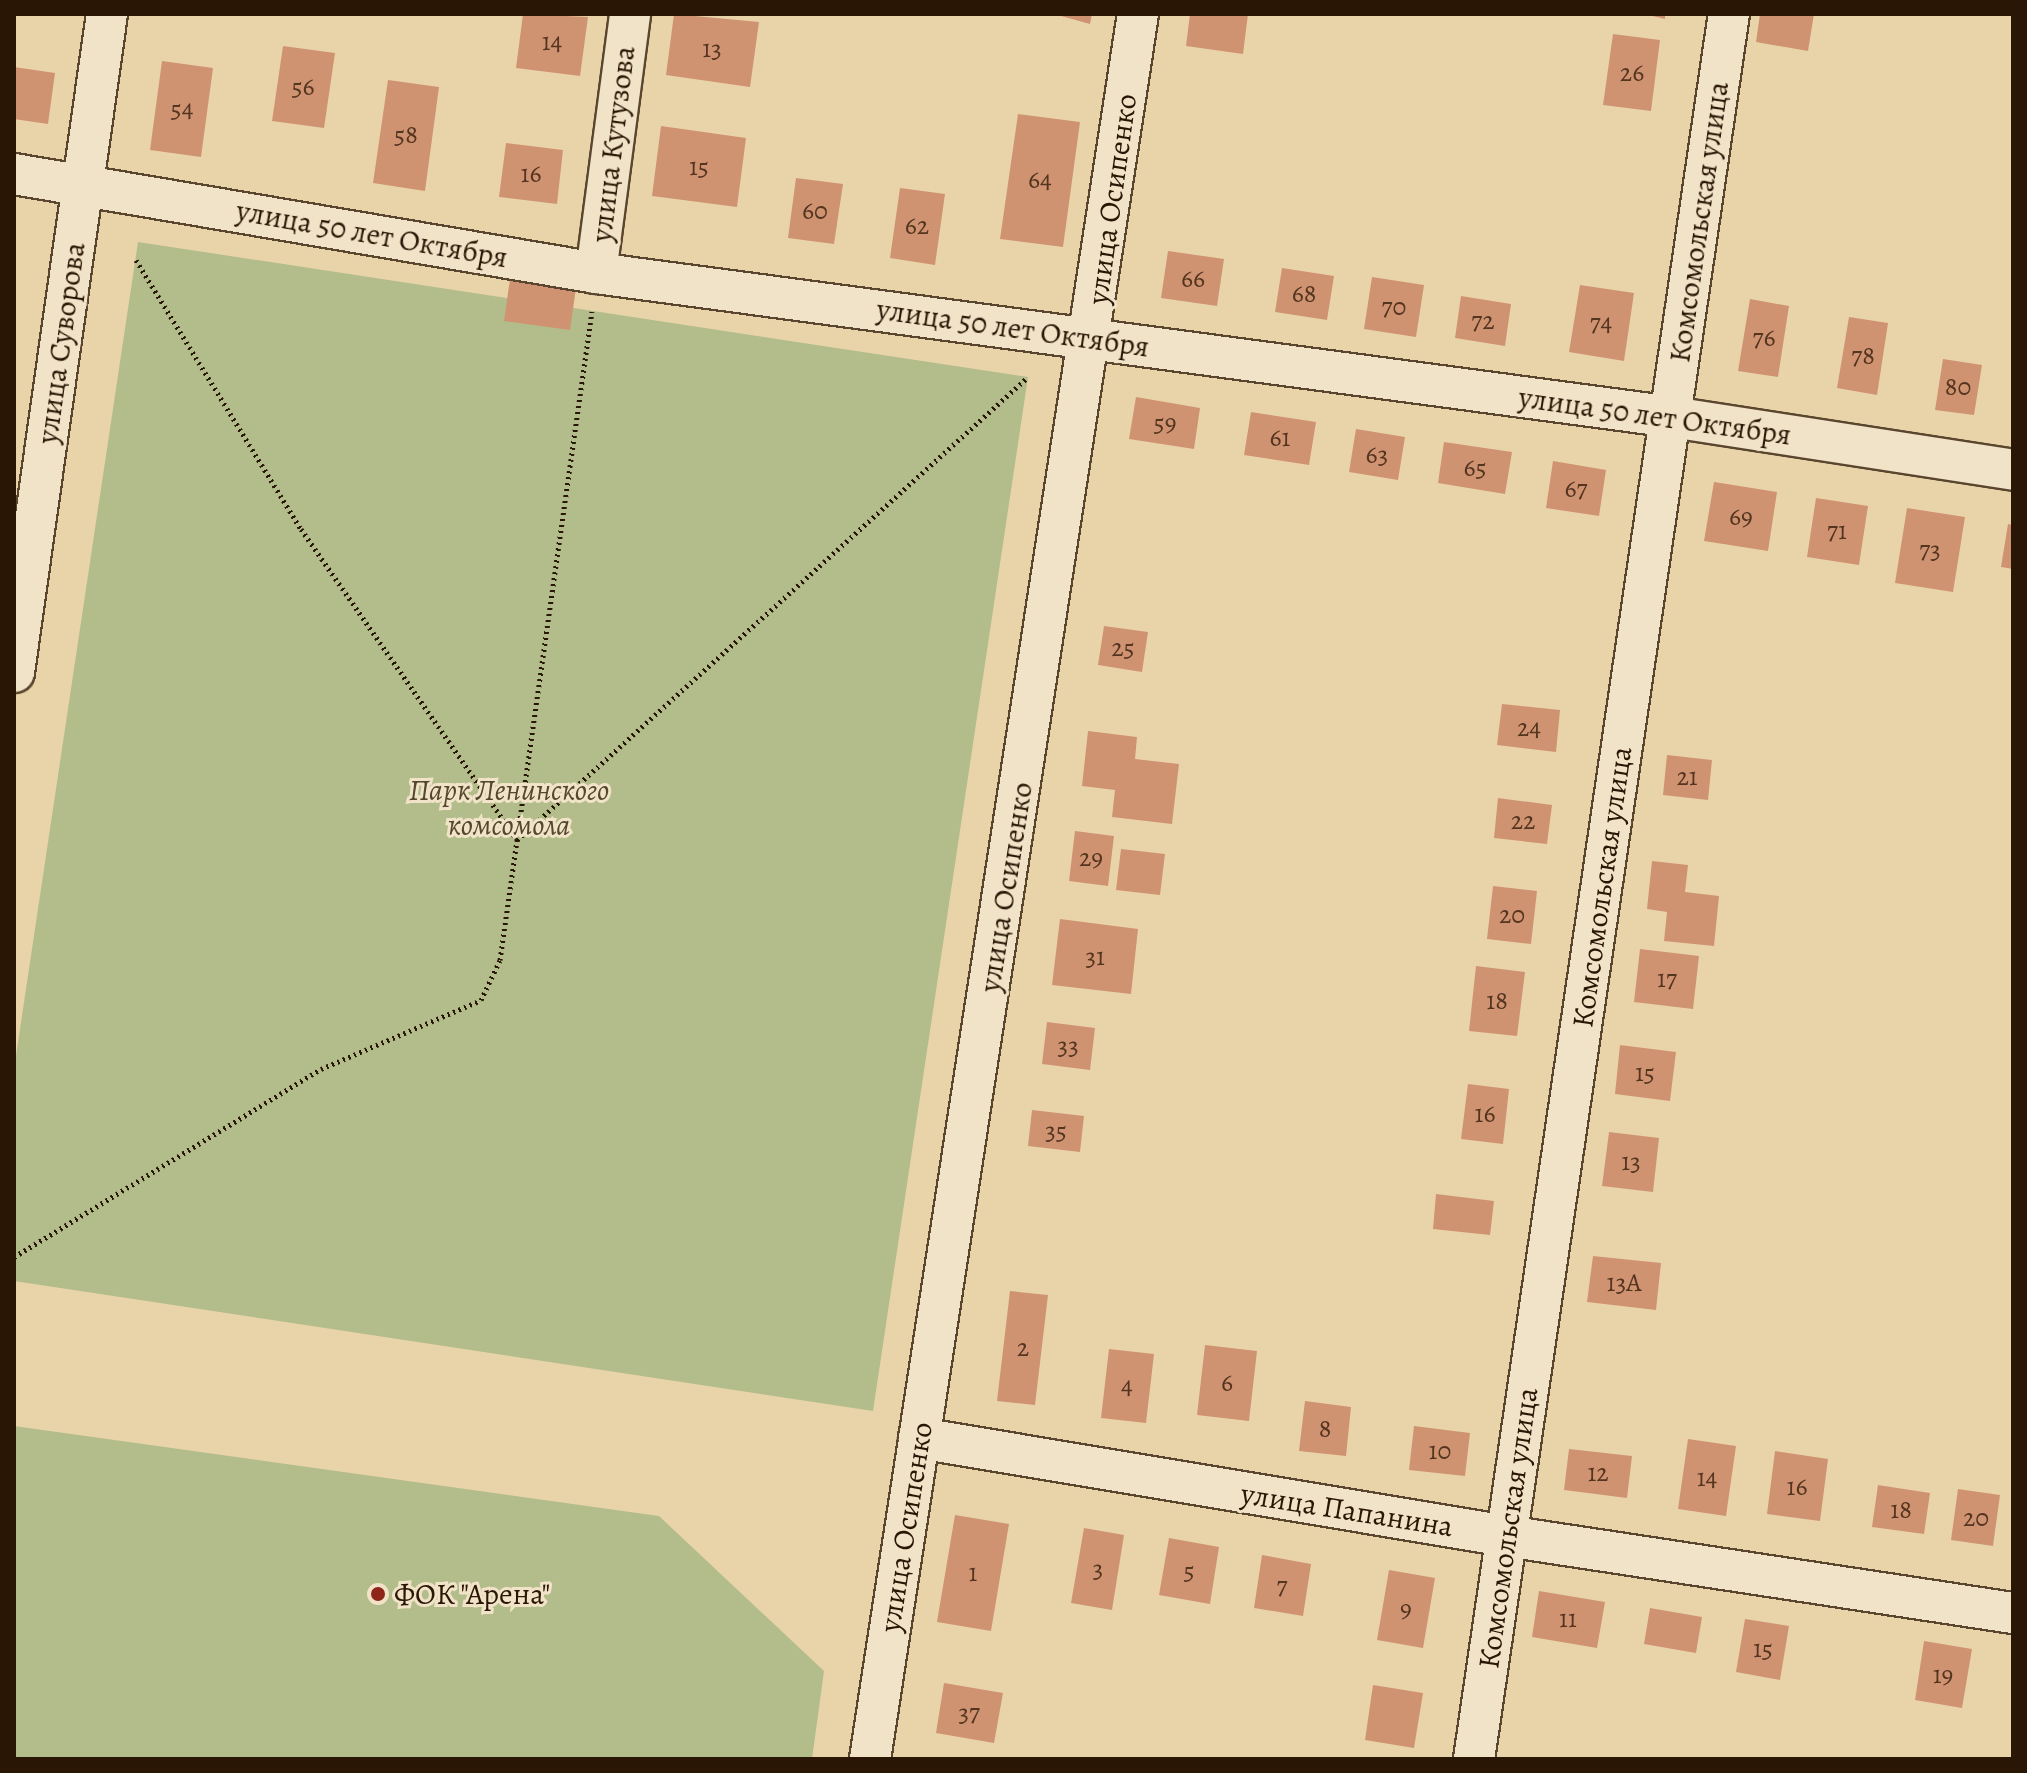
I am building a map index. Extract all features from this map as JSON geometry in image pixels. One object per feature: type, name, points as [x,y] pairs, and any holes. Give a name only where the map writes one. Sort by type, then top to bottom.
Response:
[{"type":"street","name":"улица Суворова","points":[[14,672],[107,14]]},
{"type":"street","name":"улица Кутузова","points":[[594,292],[630,14]]},
{"type":"street","name":"улица Осипенко","points":[[870,1759],[1092,338],[1138,14]]},
{"type":"street","name":"Комсомольская улица","points":[[1474,1759],[1729,14]]},
{"type":"street","name":"улица 50 лет Октября","points":[[14,174],[84,184],[594,292],[1092,338],[1672,417],[2013,470]]},
{"type":"street","name":"улица Папанина","points":[[919,1438],[1506,1536],[2013,1613]]},
{"type":"path","points":[[136,260],[301,529],[517,840]]},
{"type":"path","points":[[14,1257],[321,1069],[481,1000],[500,960],[594,292]]},
{"type":"path","points":[[517,840],[1028,377]]},
{"type":"green space","name":"Парк Ленинского комсомола","points":[[138,242],[1028,377],[873,1411],[14,1281],[14,1069]]},
{"type":"green space","name":"ФОК \"Арена\"","points":[[14,1426],[659,1516],[824,1671],[812,1759],[14,1759]]},
{"type":"building","points":[[523,14],[588,17],[580,76],[516,68]]},
{"type":"building","points":[[674,14],[759,22],[750,87],[666,75]]},
{"type":"building","points":[[1054,14],[1092,14],[1090,24]]},
{"type":"building","points":[[1190,14],[1248,14],[1243,54],[1186,46]]},
{"type":"building","points":[[1644,14],[1665,14],[1665,19]]},
{"type":"building","points":[[1760,14],[1814,14],[1808,51],[1756,42]]},
{"type":"building","points":[[1613,34],[1660,40],[1651,111],[1603,105]]},
{"type":"building","points":[[283,46],[335,53],[324,128],[272,121]]},
{"type":"building","points":[[162,61],[213,68],[201,157],[150,150]]},
{"type":"building","points":[[14,67],[55,73],[48,124],[14,119]]},
{"type":"building","points":[[388,80],[439,87],[425,191],[373,183]]},
{"type":"building","points":[[1018,114],[1080,122],[1063,247],[1000,239]]},
{"type":"building","points":[[661,126],[746,138],[737,207],[652,196]]},
{"type":"building","points":[[506,143],[563,150],[557,204],[499,197]]},
{"type":"building","points":[[796,178],[843,184],[834,244],[788,238]]},
{"type":"building","points":[[900,188],[945,194],[935,265],[890,258]]},
{"type":"building","points":[[1168,251],[1224,259],[1217,306],[1161,298]]},
{"type":"building","points":[[1282,268],[1334,276],[1327,320],[1275,312]]},
{"type":"building","points":[[1372,277],[1424,285],[1416,337],[1364,329]]},
{"type":"building","points":[[510,279],[576,288],[570,330],[504,321]]},
{"type":"building","points":[[1580,285],[1634,293],[1624,361],[1569,352]]},
{"type":"building","points":[[1461,296],[1511,304],[1505,346],[1455,338]]},
{"type":"building","points":[[1750,299],[1789,306],[1778,377],[1738,371]]},
{"type":"building","points":[[1849,317],[1888,323],[1877,395],[1837,388]]},
{"type":"building","points":[[1943,359],[1982,365],[1974,415],[1935,410]]},
{"type":"building","points":[[1136,397],[1200,408],[1194,449],[1129,439]]},
{"type":"building","points":[[1251,412],[1316,422],[1309,465],[1244,455]]},
{"type":"building","points":[[1356,429],[1405,437],[1398,480],[1349,472]]},
{"type":"building","points":[[1444,442],[1512,452],[1505,494],[1438,483]]},
{"type":"building","points":[[1553,461],[1606,470],[1599,516],[1546,508]]},
{"type":"building","points":[[1714,482],[1777,492],[1768,551],[1704,541]]},
{"type":"building","points":[[1816,498],[1868,506],[1859,565],[1807,557]]},
{"type":"building","points":[[1907,508],[1965,517],[1953,592],[1895,583]]},
{"type":"building","points":[[2008,524],[2013,525],[2013,569],[2001,567]]},
{"type":"building","points":[[1104,626],[1148,632],[1142,672],[1098,665]]},
{"type":"building","points":[[1502,704],[1560,710],[1556,752],[1497,745]]},
{"type":"building","points":[[1088,731],[1137,737],[1135,759],[1179,764],[1172,824],[1112,817],[1115,790],[1082,786]]},
{"type":"building","points":[[1667,755],[1712,760],[1708,800],[1663,795]]},
{"type":"building","points":[[1498,798],[1552,805],[1547,844],[1494,838]]},
{"type":"building","points":[[1075,831],[1114,836],[1108,886],[1069,881]]},
{"type":"building","points":[[1121,849],[1165,854],[1160,895],[1116,890]]},
{"type":"building","points":[[1652,861],[1688,865],[1685,892],[1719,896],[1714,946],[1664,941],[1667,912],[1647,909]]},
{"type":"building","points":[[1493,886],[1537,891],[1531,944],[1487,939]]},
{"type":"building","points":[[1060,919],[1138,929],[1131,994],[1052,985]]},
{"type":"building","points":[[1640,949],[1699,956],[1693,1009],[1634,1002]]},
{"type":"building","points":[[1476,966],[1525,972],[1517,1036],[1469,1031]]},
{"type":"building","points":[[1047,1022],[1095,1028],[1090,1070],[1042,1064]]},
{"type":"building","points":[[1620,1045],[1676,1052],[1670,1101],[1615,1094]]},
{"type":"building","points":[[1468,1084],[1509,1089],[1503,1144],[1461,1139]]},
{"type":"building","points":[[1032,1110],[1084,1116],[1080,1152],[1028,1146]]},
{"type":"building","points":[[1609,1132],[1659,1138],[1653,1192],[1602,1186]]},
{"type":"building","points":[[1436,1194],[1494,1201],[1490,1235],[1433,1229]]},
{"type":"building","points":[[1593,1256],[1661,1263],[1656,1310],[1587,1302]]},
{"type":"building","points":[[1010,1291],[1048,1295],[1035,1405],[997,1401]]},
{"type":"building","points":[[1205,1345],[1257,1351],[1249,1421],[1197,1415]]},
{"type":"building","points":[[1109,1349],[1154,1354],[1146,1423],[1101,1418]]},
{"type":"building","points":[[1305,1401],[1351,1407],[1346,1456],[1299,1451]]},
{"type":"building","points":[[1414,1426],[1470,1433],[1465,1476],[1409,1470]]},
{"type":"building","points":[[1688,1439],[1736,1446],[1726,1516],[1678,1509]]},
{"type":"building","points":[[1569,1449],[1632,1456],[1627,1498],[1564,1490]]},
{"type":"building","points":[[1775,1451],[1828,1459],[1820,1521],[1767,1514]]},
{"type":"building","points":[[1878,1485],[1930,1493],[1924,1534],[1872,1527]]},
{"type":"building","points":[[1958,1489],[2000,1495],[1993,1546],[1951,1540]]},
{"type":"building","points":[[955,1515],[1009,1524],[991,1631],[937,1622]]},
{"type":"building","points":[[1084,1528],[1124,1535],[1112,1610],[1071,1603]]},
{"type":"building","points":[[1169,1538],[1219,1547],[1210,1604],[1159,1595]]},
{"type":"building","points":[[1262,1555],[1311,1564],[1303,1616],[1254,1608]]},
{"type":"building","points":[[1389,1570],[1435,1578],[1423,1648],[1377,1640]]},
{"type":"building","points":[[1539,1591],[1605,1602],[1597,1648],[1532,1637]]},
{"type":"building","points":[[1650,1608],[1702,1617],[1696,1653],[1644,1644]]},
{"type":"building","points":[[1745,1619],[1789,1626],[1780,1680],[1736,1672]]},
{"type":"building","points":[[1924,1641],[1972,1649],[1962,1708],[1915,1700]]},
{"type":"building","points":[[944,1683],[1003,1693],[994,1743],[936,1733]]},
{"type":"building","points":[[1373,1685],[1423,1693],[1414,1748],[1365,1740]]},
{"type":"place","name":"ФОК \"Арена\"","points":[[378,1594]]}]
